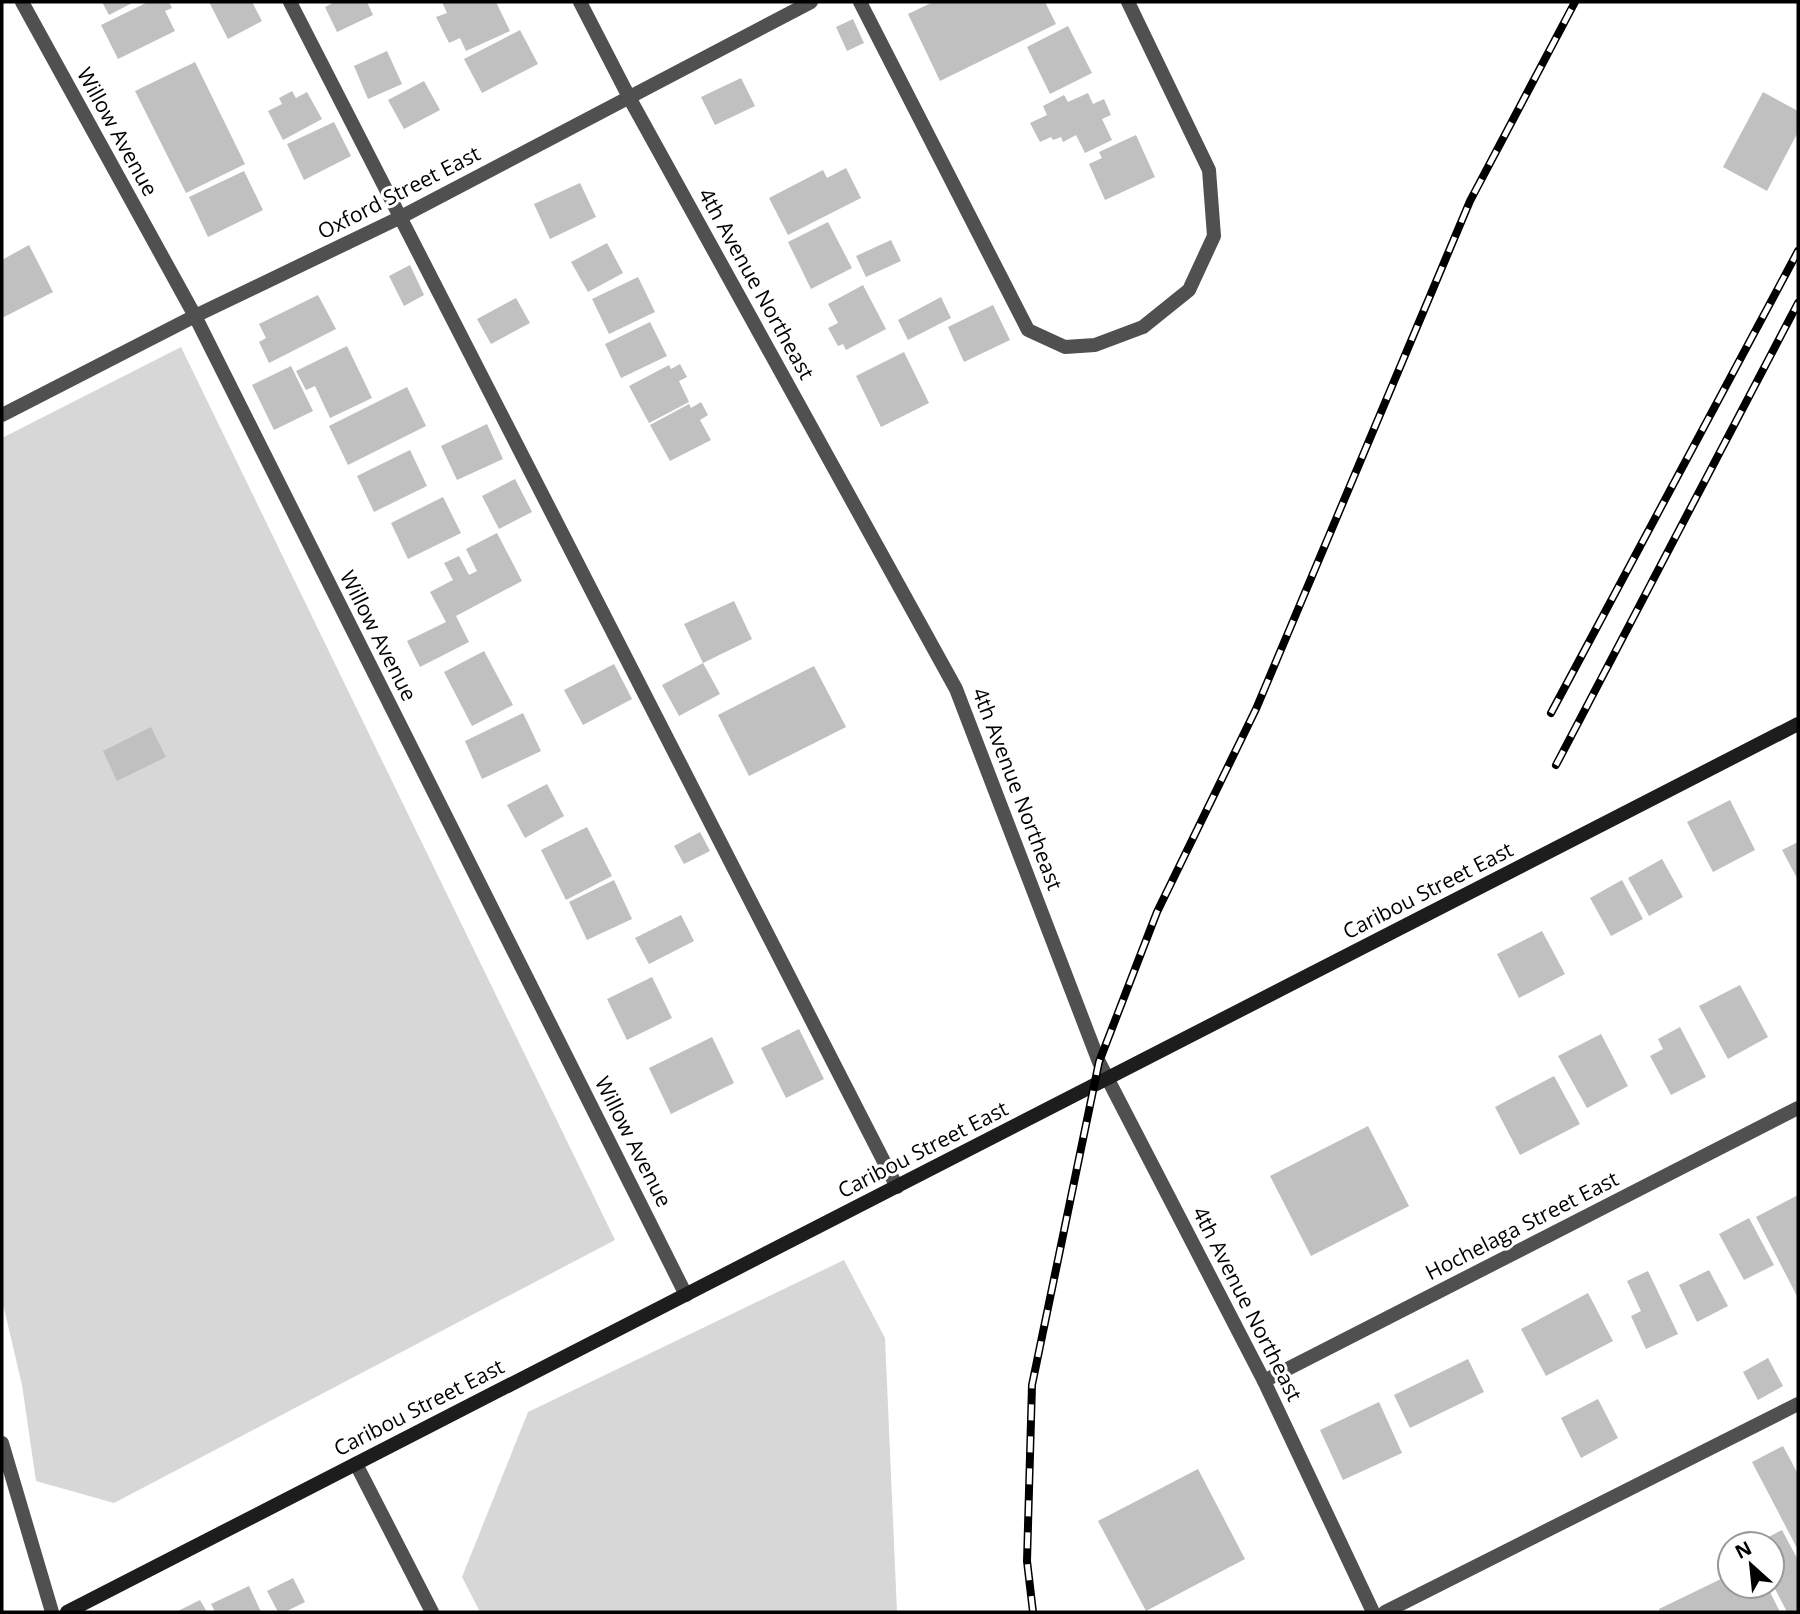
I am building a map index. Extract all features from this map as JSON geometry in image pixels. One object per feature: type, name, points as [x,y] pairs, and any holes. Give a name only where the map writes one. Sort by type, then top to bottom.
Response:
[{"type":"street","name":"Willow Avenue","points":[[22,2],[195,316],[686,1295]]},
{"type":"street","points":[[290,2],[897,1187]]},
{"type":"street","name":"4th Avenue Northeast","points":[[580,2],[630,99],[956,689],[1108,1079],[1264,1381],[1373,1612]]},
{"type":"street","name":"Oxford Street East","points":[[2,415],[195,316],[399,218],[811,2]]},
{"type":"street","points":[[860,2],[1028,330],[1065,347],[1095,345],[1143,327],[1189,290],[1214,236],[1209,170],[1128,2]]},
{"type":"street","name":"Caribou Street East","points":[[67,1612],[1798,724]]},
{"type":"street","name":"Hochelaga Street East","points":[[1264,1381],[1798,1108]]},
{"type":"street","points":[[1385,1612],[1798,1404]]},
{"type":"street","points":[[2,1443],[52,1612]]},
{"type":"street","points":[[356,1464],[432,1612]]},
{"type":"shaded area","points":[[181,347],[615,1240],[114,1503],[36,1481],[22,1385],[2,1300],[2,438]]},
{"type":"shaded area","points":[[844,1260],[885,1338],[897,1612],[480,1612],[462,1577],[528,1412]]},
{"type":"building","points":[[102,2],[134,2],[109,15]]},
{"type":"building","points":[[148,2],[169,2],[172,8],[165,11],[175,31],[118,59],[101,25]]},
{"type":"building","points":[[209,2],[252,2],[262,21],[228,39]]},
{"type":"building","points":[[335,2],[367,2],[373,15],[337,32],[325,7]]},
{"type":"building","points":[[442,2],[496,2],[510,31],[466,51],[460,38],[449,43],[436,17],[447,13]]},
{"type":"building","points":[[933,2],[1045,2],[1056,24],[940,81],[908,14]]},
{"type":"building","points":[[853,19],[864,43],[847,51],[836,27]]},
{"type":"building","points":[[1068,26],[1092,73],[1050,94],[1027,47]]},
{"type":"building","points":[[520,30],[538,64],[482,93],[464,59]]},
{"type":"building","points":[[387,51],[402,84],[368,99],[354,66]]},
{"type":"building","points":[[195,62],[245,164],[186,193],[135,91]]},
{"type":"building","points":[[741,78],[755,106],[715,125],[701,97]]},
{"type":"building","points":[[424,81],[440,110],[404,129],[388,100]]},
{"type":"building","points":[[292,91],[296,98],[307,92],[322,119],[283,140],[268,111],[282,104],[279,98]]},
{"type":"building","points":[[1763,92],[1798,111],[1798,132],[1767,191],[1723,167]]},
{"type":"building","points":[[1088,93],[1093,104],[1104,99],[1111,115],[1102,119],[1112,140],[1085,153],[1076,135],[1063,142],[1061,137],[1053,140],[1051,137],[1040,142],[1030,123],[1047,115],[1043,106],[1064,95],[1068,102]]},
{"type":"building","points":[[334,122],[351,156],[304,180],[287,144]]},
{"type":"building","points":[[1136,135],[1155,177],[1105,200],[1089,164],[1102,158],[1099,152]]},
{"type":"building","points":[[846,168],[861,198],[788,235],[769,198],[823,170],[827,178]]},
{"type":"building","points":[[244,171],[263,210],[208,237],[189,197]]},
{"type":"building","points":[[580,183],[596,217],[550,239],[534,204]]},
{"type":"building","points":[[828,222],[852,268],[811,289],[788,242]]},
{"type":"building","points":[[891,240],[901,261],[866,277],[856,256]]},
{"type":"building","points":[[607,243],[623,273],[588,292],[571,262]]},
{"type":"building","points":[[29,245],[53,292],[2,318],[2,260]]},
{"type":"building","points":[[410,265],[424,295],[404,306],[389,276]]},
{"type":"building","points":[[638,277],[655,312],[609,334],[592,299]]},
{"type":"building","points":[[863,285],[886,329],[846,350],[843,344],[838,346],[828,328],[838,323],[828,304]]},
{"type":"building","points":[[318,295],[336,329],[269,363],[259,342],[266,338],[259,324]]},
{"type":"building","points":[[941,297],[951,318],[908,340],[898,320]]},
{"type":"building","points":[[516,298],[530,323],[491,344],[477,319]]},
{"type":"building","points":[[993,305],[1010,340],[964,362],[948,327]]},
{"type":"building","points":[[650,322],[667,356],[621,378],[605,344]]},
{"type":"building","points":[[347,346],[372,398],[330,418],[315,386],[306,390],[296,371]]},
{"type":"building","points":[[904,352],[929,403],[881,427],[856,376]]},
{"type":"building","points":[[680,364],[687,377],[679,381],[689,402],[649,423],[629,386],[669,365],[671,369]]},
{"type":"building","points":[[291,366],[313,411],[274,430],[252,385]]},
{"type":"building","points":[[407,387],[426,426],[348,465],[329,426]]},
{"type":"building","points":[[701,402],[708,415],[700,420],[711,440],[670,461],[650,425],[689,404],[691,408]]},
{"type":"building","points":[[487,424],[503,459],[457,480],[441,446]]},
{"type":"building","points":[[410,450],[427,486],[374,512],[357,476]]},
{"type":"building","points":[[515,479],[532,512],[499,529],[482,496]]},
{"type":"building","points":[[443,497],[461,533],[408,559],[391,523]]},
{"type":"building","points":[[497,533],[522,581],[456,616],[469,642],[420,667],[407,641],[446,622],[430,592],[453,580],[444,563],[459,556],[469,575],[477,571],[466,549]]},
{"type":"building","points":[[734,601],[752,639],[703,663],[684,624]]},
{"type":"building","points":[[484,651],[513,705],[472,726],[444,672]]},
{"type":"building","points":[[703,663],[720,694],[679,716],[662,685]]},
{"type":"building","points":[[614,664],[632,699],[583,725],[564,690]]},
{"type":"building","points":[[814,666],[846,727],[749,776],[718,715]]},
{"type":"building","points":[[523,713],[541,751],[482,779],[465,741]]},
{"type":"building","points":[[151,727],[166,757],[117,781],[103,751]]},
{"type":"building","points":[[547,784],[564,816],[525,838],[507,805]]},
{"type":"building","points":[[1730,800],[1755,850],[1713,872],[1687,822]]},
{"type":"building","points":[[587,827],[612,876],[566,900],[541,850]]},
{"type":"building","points":[[700,832],[710,851],[684,864],[674,846]]},
{"type":"building","points":[[1798,842],[1798,880],[1782,850]]},
{"type":"building","points":[[1662,859],[1683,897],[1649,916],[1628,878]]},
{"type":"building","points":[[614,880],[632,919],[587,940],[569,902]]},
{"type":"building","points":[[1622,880],[1643,919],[1611,936],[1590,898]]},
{"type":"building","points":[[681,915],[694,941],[649,964],[635,938]]},
{"type":"building","points":[[1542,931],[1565,974],[1519,998],[1497,954]]},
{"type":"building","points":[[652,977],[672,1018],[627,1040],[607,999]]},
{"type":"building","points":[[1740,985],[1768,1037],[1728,1059],[1699,1006]]},
{"type":"building","points":[[1680,1027],[1706,1077],[1671,1095],[1650,1056],[1663,1049],[1658,1039]]},
{"type":"building","points":[[799,1029],[824,1079],[786,1098],[761,1048]]},
{"type":"building","points":[[1601,1034],[1628,1086],[1587,1108],[1558,1056]]},
{"type":"building","points":[[712,1037],[734,1083],[671,1114],[649,1068]]},
{"type":"building","points":[[1554,1076],[1580,1124],[1520,1155],[1495,1107]]},
{"type":"building","points":[[1368,1126],[1409,1206],[1311,1256],[1270,1176]]},
{"type":"building","points":[[1798,1195],[1798,1298],[1756,1217]]},
{"type":"building","points":[[1749,1218],[1774,1265],[1744,1280],[1719,1234]]},
{"type":"building","points":[[1709,1270],[1728,1306],[1697,1322],[1679,1285]]},
{"type":"building","points":[[1648,1271],[1678,1334],[1646,1349],[1631,1316],[1641,1311],[1627,1281]]},
{"type":"building","points":[[1588,1293],[1613,1341],[1546,1376],[1521,1329]]},
{"type":"building","points":[[1768,1358],[1783,1386],[1758,1400],[1743,1372]]},
{"type":"building","points":[[1468,1359],[1484,1392],[1410,1428],[1394,1395]]},
{"type":"building","points":[[1598,1399],[1618,1438],[1581,1458],[1561,1418]]},
{"type":"building","points":[[1379,1402],[1402,1453],[1343,1480],[1320,1430]]},
{"type":"building","points":[[1783,1446],[1798,1474],[1798,1550],[1752,1462]]},
{"type":"building","points":[[1198,1469],[1245,1559],[1146,1611],[1098,1521]]},
{"type":"building","points":[[1786,1538],[1798,1560],[1798,1612],[1787,1612],[1781,1600],[1786,1600]]},
{"type":"building","points":[[293,1578],[305,1602],[285,1612],[278,1612],[267,1591]]},
{"type":"building","points":[[1716,1581],[1716,1600],[1774,1600],[1780,1612],[1660,1612],[1659,1609]]},
{"type":"building","points":[[249,1586],[261,1612],[215,1612],[211,1604]]},
{"type":"building","points":[[200,1600],[207,1612],[176,1612]]},
{"type":"railway","points":[[1033,1612],[1027,1561],[1032,1385],[1099,1062],[1157,912],[1256,709],[1470,201],[1575,2]]},
{"type":"railway","points":[[1551,713],[1798,251]]},
{"type":"railway","points":[[1556,765],[1798,303]]}]
